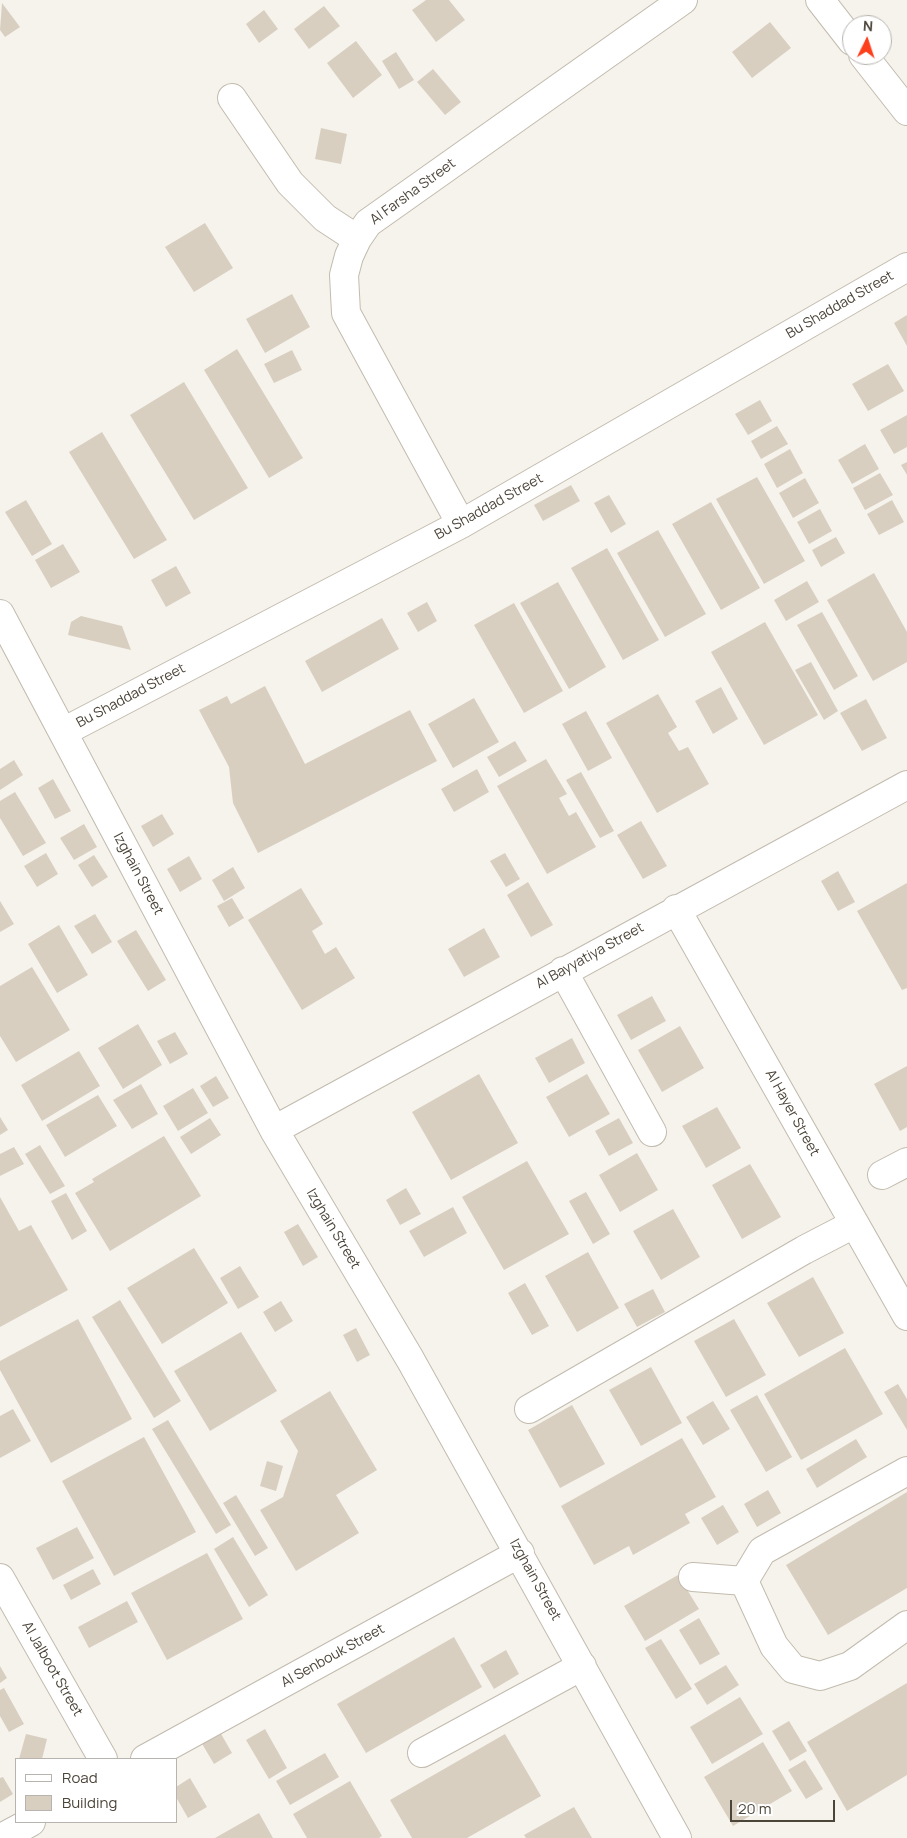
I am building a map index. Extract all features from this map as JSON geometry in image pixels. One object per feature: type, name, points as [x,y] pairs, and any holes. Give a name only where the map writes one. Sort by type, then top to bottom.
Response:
[{"type":"street","name":"Al Farsha Street","points":[[461,524],[346,313],[344,275],[357,238],[368,223],[683,0]]},
{"type":"street","points":[[820,0],[842,28]]},
{"type":"street","points":[[871,65],[907,111]]},
{"type":"street","points":[[232,98],[290,183],[325,218],[357,238]]},
{"type":"street","name":"Bu Shaddad Street","points":[[62,732],[461,524],[907,267]]},
{"type":"street","name":"Izghain Street","points":[[0,614],[274,1130],[410,1359],[520,1553],[677,1838]]},
{"type":"street","name":"Al Bayyatiya Street","points":[[274,1130],[676,909],[907,785]]},
{"type":"street","name":"Al Hayer Street","points":[[676,909],[907,1316]]},
{"type":"street","points":[[563,971],[652,1132]]},
{"type":"street","points":[[882,1175],[907,1162]]},
{"type":"street","points":[[529,1409],[804,1250],[854,1224]]},
{"type":"street","points":[[744,1582],[762,1551],[907,1471]]},
{"type":"street","name":"Al Senbouk Street","points":[[147,1758],[520,1553]]},
{"type":"street","points":[[693,1577],[744,1582]]},
{"type":"street","name":"Al Jalboot Street","points":[[0,1578],[102,1758]]},
{"type":"street","points":[[744,1582],[774,1646],[793,1669],[820,1676],[850,1666],[907,1625]]},
{"type":"street","points":[[422,1753],[582,1666]]},
{"type":"street","points":[[1,1838],[29,1823]]},
{"type":"building","points":[[426,0],[449,0],[465,20],[436,42],[412,10]]},
{"type":"building","points":[[2,3],[20,27],[5,37],[0,30]]},
{"type":"building","points":[[324,6],[340,26],[309,49],[294,29]]},
{"type":"building","points":[[264,10],[278,29],[259,43],[246,24]]},
{"type":"building","points":[[770,22],[791,48],[752,78],[732,52]]},
{"type":"building","points":[[356,41],[382,75],[353,98],[327,63]]},
{"type":"building","points":[[396,52],[414,80],[399,89],[382,61]]},
{"type":"building","points":[[433,69],[461,102],[445,115],[417,82]]},
{"type":"building","points":[[321,128],[347,134],[341,164],[315,159]]},
{"type":"building","points":[[205,223],[233,268],[194,292],[165,247]]},
{"type":"building","points":[[292,294],[310,327],[265,353],[246,319]]},
{"type":"building","points":[[907,315],[907,346],[894,323]]},
{"type":"building","points":[[237,349],[303,458],[269,478],[204,370]]},
{"type":"building","points":[[292,350],[302,370],[274,383],[264,364]]},
{"type":"building","points":[[888,364],[904,391],[868,411],[852,384]]},
{"type":"building","points":[[184,382],[248,488],[194,520],[130,415]]},
{"type":"building","points":[[760,400],[772,421],[748,435],[735,414]]},
{"type":"building","points":[[907,415],[907,447],[894,454],[880,430]]},
{"type":"building","points":[[777,426],[788,444],[761,459],[751,441]]},
{"type":"building","points":[[102,432],[167,540],[134,559],[69,452]]},
{"type":"building","points":[[865,444],[879,469],[852,484],[838,460]]},
{"type":"building","points":[[790,449],[803,473],[777,488],[764,464]]},
{"type":"building","points":[[907,462],[907,475],[901,465]]},
{"type":"building","points":[[880,473],[893,495],[865,510],[853,488]]},
{"type":"building","points":[[757,477],[805,561],[764,584],[716,499]]},
{"type":"building","points":[[805,478],[819,503],[793,518],[779,493]]},
{"type":"building","points":[[571,485],[580,501],[543,521],[534,505]]},
{"type":"building","points":[[609,495],[626,524],[611,533],[594,503]]},
{"type":"building","points":[[26,500],[52,544],[32,556],[5,512]]},
{"type":"building","points":[[892,500],[904,522],[879,535],[867,514]]},
{"type":"building","points":[[711,502],[760,588],[721,610],[672,524]]},
{"type":"building","points":[[820,509],[832,531],[809,544],[797,522]]},
{"type":"building","points":[[658,530],[706,614],[665,637],[617,553]]},
{"type":"building","points":[[836,537],[845,553],[821,567],[812,550]]},
{"type":"building","points":[[63,544],[80,572],[51,588],[35,560]]},
{"type":"building","points":[[607,548],[659,640],[623,660],[571,568]]},
{"type":"building","points":[[176,566],[191,593],[166,607],[151,580]]},
{"type":"building","points":[[874,573],[907,632],[907,662],[873,681],[827,600]]},
{"type":"building","points":[[807,581],[819,602],[786,621],[774,600]]},
{"type":"building","points":[[558,582],[606,667],[569,689],[520,603]]},
{"type":"building","points":[[427,602],[437,621],[418,632],[407,613]]},
{"type":"building","points":[[514,603],[563,691],[524,713],[474,625]]},
{"type":"building","points":[[822,612],[858,676],[834,690],[797,625]]},
{"type":"building","points":[[81,616],[122,626],[131,650],[68,635],[71,622]]},
{"type":"building","points":[[382,618],[399,649],[322,692],[305,661]]},
{"type":"building","points":[[765,622],[818,715],[764,745],[711,652]]},
{"type":"building","points":[[811,662],[838,711],[824,720],[795,670]]},
{"type":"building","points":[[265,686],[305,764],[410,710],[437,761],[258,853],[233,803],[229,767],[199,710],[227,696],[231,704]]},
{"type":"building","points":[[721,687],[738,719],[713,734],[695,701]]},
{"type":"building","points":[[658,694],[677,727],[668,733],[679,751],[688,747],[709,784],[657,813],[606,723]]},
{"type":"building","points":[[474,698],[499,742],[453,768],[428,724]]},
{"type":"building","points":[[866,699],[887,738],[862,751],[840,713]]},
{"type":"building","points":[[586,711],[612,758],[588,771],[562,724]]},
{"type":"building","points":[[515,741],[527,761],[499,777],[487,757]]},
{"type":"building","points":[[546,759],[567,794],[559,798],[569,816],[576,812],[596,847],[547,874],[497,786]]},
{"type":"building","points":[[14,760],[23,775],[0,790],[0,769]]},
{"type":"building","points":[[477,769],[489,792],[454,812],[441,789]]},
{"type":"building","points":[[581,772],[614,831],[600,838],[566,780]]},
{"type":"building","points":[[53,779],[71,811],[55,819],[38,788]]},
{"type":"building","points":[[15,792],[46,843],[23,856],[0,818],[0,801]]},
{"type":"building","points":[[162,814],[174,834],[153,847],[141,826]]},
{"type":"building","points":[[641,821],[667,866],[643,879],[617,835]]},
{"type":"building","points":[[84,824],[97,847],[74,860],[60,838]]},
{"type":"building","points":[[46,853],[58,874],[37,887],[24,866]]},
{"type":"building","points":[[505,853],[520,879],[506,887],[490,861]]},
{"type":"building","points":[[94,855],[108,877],[92,887],[78,865]]},
{"type":"building","points":[[189,856],[202,879],[180,892],[167,869]]},
{"type":"building","points":[[233,867],[245,888],[224,901],[212,880]]},
{"type":"building","points":[[838,871],[855,902],[838,911],[821,881]]},
{"type":"building","points":[[528,882],[553,925],[531,937],[507,895]]},
{"type":"building","points":[[907,883],[907,988],[902,990],[857,911]]},
{"type":"building","points":[[301,888],[323,924],[312,931],[325,954],[336,947],[355,978],[302,1010],[248,920]]},
{"type":"building","points":[[232,898],[244,918],[229,927],[217,906]]},
{"type":"building","points":[[0,901],[14,924],[0,932]]},
{"type":"building","points":[[95,914],[112,942],[92,954],[74,926]]},
{"type":"building","points":[[59,925],[88,975],[57,993],[28,944]]},
{"type":"building","points":[[484,928],[500,957],[464,977],[448,949]]},
{"type":"building","points":[[136,930],[166,980],[148,991],[117,941]]},
{"type":"building","points":[[32,967],[70,1030],[16,1062],[0,1036],[0,986]]},
{"type":"building","points":[[652,996],[666,1021],[631,1040],[617,1015]]},
{"type":"building","points":[[138,1024],[162,1065],[123,1089],[98,1048]]},
{"type":"building","points":[[680,1026],[704,1068],[662,1092],[638,1050]]},
{"type":"building","points":[[175,1032],[188,1054],[170,1064],[157,1041]]},
{"type":"building","points":[[572,1038],[585,1063],[549,1083],[535,1058]]},
{"type":"building","points":[[79,1051],[100,1086],[42,1121],[21,1085]]},
{"type":"building","points":[[907,1066],[907,1127],[900,1131],[874,1084]]},
{"type":"building","points":[[479,1074],[518,1143],[451,1180],[412,1112]]},
{"type":"building","points":[[587,1074],[610,1114],[569,1137],[546,1097]]},
{"type":"building","points":[[216,1076],[229,1098],[213,1107],[200,1086]]},
{"type":"building","points":[[141,1084],[158,1114],[132,1129],[113,1100]]},
{"type":"building","points":[[193,1088],[208,1113],[178,1131],[163,1106]]},
{"type":"building","points":[[98,1095],[117,1126],[65,1157],[46,1125]]},
{"type":"building","points":[[717,1107],[741,1148],[706,1168],[682,1126]]},
{"type":"building","points":[[0,1117],[8,1130],[0,1135]]},
{"type":"building","points":[[210,1118],[221,1135],[191,1154],[180,1137]]},
{"type":"building","points":[[619,1118],[633,1143],[609,1156],[595,1131]]},
{"type":"building","points":[[164,1136],[201,1196],[110,1251],[75,1193],[94,1182],[92,1179]]},
{"type":"building","points":[[40,1145],[65,1186],[50,1194],[25,1154]]},
{"type":"building","points":[[14,1147],[24,1164],[0,1176],[0,1154]]},
{"type":"building","points":[[637,1153],[658,1190],[620,1212],[599,1175]]},
{"type":"building","points":[[527,1161],[569,1234],[504,1270],[462,1197]]},
{"type":"building","points":[[750,1164],[781,1217],[742,1239],[712,1185]]},
{"type":"building","points":[[406,1188],[421,1214],[400,1225],[386,1200]]},
{"type":"building","points":[[586,1192],[610,1234],[593,1244],[569,1201]]},
{"type":"building","points":[[66,1193],[87,1231],[72,1240],[51,1201]]},
{"type":"building","points":[[0,1197],[19,1231],[31,1225],[68,1290],[0,1327]]},
{"type":"building","points":[[453,1207],[467,1233],[424,1257],[409,1231]]},
{"type":"building","points":[[673,1209],[700,1257],[661,1280],[633,1231]]},
{"type":"building","points":[[298,1224],[318,1257],[303,1266],[284,1232]]},
{"type":"building","points":[[194,1248],[228,1303],[162,1344],[127,1288]]},
{"type":"building","points":[[588,1252],[619,1308],[577,1332],[545,1276]]},
{"type":"building","points":[[240,1266],[259,1297],[238,1309],[220,1278]]},
{"type":"building","points":[[813,1277],[844,1333],[799,1357],[767,1303]]},
{"type":"building","points":[[525,1283],[549,1326],[532,1335],[508,1293]]},
{"type":"building","points":[[653,1289],[665,1312],[637,1327],[624,1304]]},
{"type":"building","points":[[120,1300],[181,1401],[154,1418],[92,1317]]},
{"type":"building","points":[[281,1301],[293,1321],[275,1332],[263,1312]]},
{"type":"building","points":[[78,1319],[132,1419],[51,1463],[0,1370],[0,1361]]},
{"type":"building","points":[[734,1319],[766,1375],[726,1397],[694,1341]]},
{"type":"building","points":[[356,1328],[370,1355],[357,1362],[343,1335]]},
{"type":"building","points":[[241,1332],[277,1391],[210,1431],[174,1371]]},
{"type":"building","points":[[845,1348],[883,1414],[801,1460],[764,1394]]},
{"type":"building","points":[[651,1367],[682,1423],[641,1446],[609,1390]]},
{"type":"building","points":[[898,1384],[907,1399],[907,1430],[884,1392]]},
{"type":"building","points":[[330,1391],[377,1470],[336,1495],[359,1533],[296,1571],[260,1510],[283,1497],[298,1451],[280,1421]]},
{"type":"building","points":[[757,1395],[792,1457],[766,1472],[730,1410]]},
{"type":"building","points":[[713,1401],[730,1429],[703,1445],[686,1417]]},
{"type":"building","points":[[572,1405],[605,1464],[560,1488],[528,1430]]},
{"type":"building","points":[[13,1409],[31,1441],[0,1458],[0,1416]]},
{"type":"building","points":[[168,1420],[231,1525],[216,1534],[152,1429]]},
{"type":"building","points":[[144,1437],[196,1532],[114,1576],[62,1481]]},
{"type":"building","points":[[682,1438],[716,1497],[685,1514],[690,1523],[633,1555],[629,1546],[594,1565],[561,1506]]},
{"type":"building","points":[[856,1439],[867,1457],[817,1488],[806,1469]]},
{"type":"building","points":[[267,1461],[283,1466],[276,1491],[260,1486]]},
{"type":"building","points":[[768,1490],[781,1513],[757,1527],[744,1504]]},
{"type":"building","points":[[907,1492],[907,1588],[828,1635],[786,1565]]},
{"type":"building","points":[[236,1495],[268,1548],[255,1556],[223,1503]]},
{"type":"building","points":[[723,1505],[739,1532],[717,1545],[701,1518]]},
{"type":"building","points":[[77,1527],[94,1558],[53,1580],[36,1548]]},
{"type":"building","points":[[233,1537],[268,1595],[249,1607],[214,1549]]},
{"type":"building","points":[[207,1553],[243,1619],[167,1660],[131,1593]]},
{"type":"building","points":[[93,1569],[101,1584],[71,1600],[63,1585]]},
{"type":"building","points":[[678,1575],[699,1609],[645,1641],[624,1606]]},
{"type":"building","points":[[127,1601],[138,1622],[89,1648],[78,1627]]},
{"type":"building","points":[[699,1618],[720,1654],[700,1665],[679,1630]]},
{"type":"building","points":[[454,1637],[482,1687],[366,1753],[337,1704]]},
{"type":"building","points":[[661,1639],[692,1689],[676,1699],[645,1648]]},
{"type":"building","points":[[506,1650],[519,1674],[494,1689],[480,1665]]},
{"type":"building","points":[[726,1665],[739,1685],[707,1705],[694,1684]]},
{"type":"building","points":[[0,1666],[7,1678],[0,1683]]},
{"type":"building","points":[[907,1683],[907,1775],[847,1811],[807,1742]]},
{"type":"building","points":[[4,1688],[24,1724],[9,1732],[0,1716],[0,1690]]},
{"type":"building","points":[[740,1697],[763,1734],[712,1764],[690,1727]]},
{"type":"building","points":[[789,1721],[807,1751],[790,1761],[772,1731]]},
{"type":"building","points":[[265,1729],[287,1768],[269,1779],[246,1740]]},
{"type":"building","points":[[220,1732],[232,1753],[214,1764],[201,1742]]},
{"type":"building","points":[[26,1734],[47,1739],[42,1758],[19,1758]]},
{"type":"building","points":[[505,1734],[541,1796],[467,1838],[412,1838],[390,1800]]},
{"type":"building","points":[[763,1742],[792,1791],[733,1826],[704,1777]]},
{"type":"building","points":[[325,1753],[339,1777],[290,1805],[276,1781]]},
{"type":"building","points":[[805,1760],[823,1789],[806,1799],[788,1770]]},
{"type":"building","points":[[3,1777],[13,1794],[0,1802],[0,1778]]},
{"type":"building","points":[[190,1778],[207,1807],[188,1818],[178,1800],[178,1786]]},
{"type":"building","points":[[350,1781],[382,1836],[379,1838],[307,1838],[293,1814]]},
{"type":"building","points":[[574,1807],[592,1838],[526,1838],[524,1835]]},
{"type":"building","points":[[259,1813],[273,1838],[215,1838]]}]
